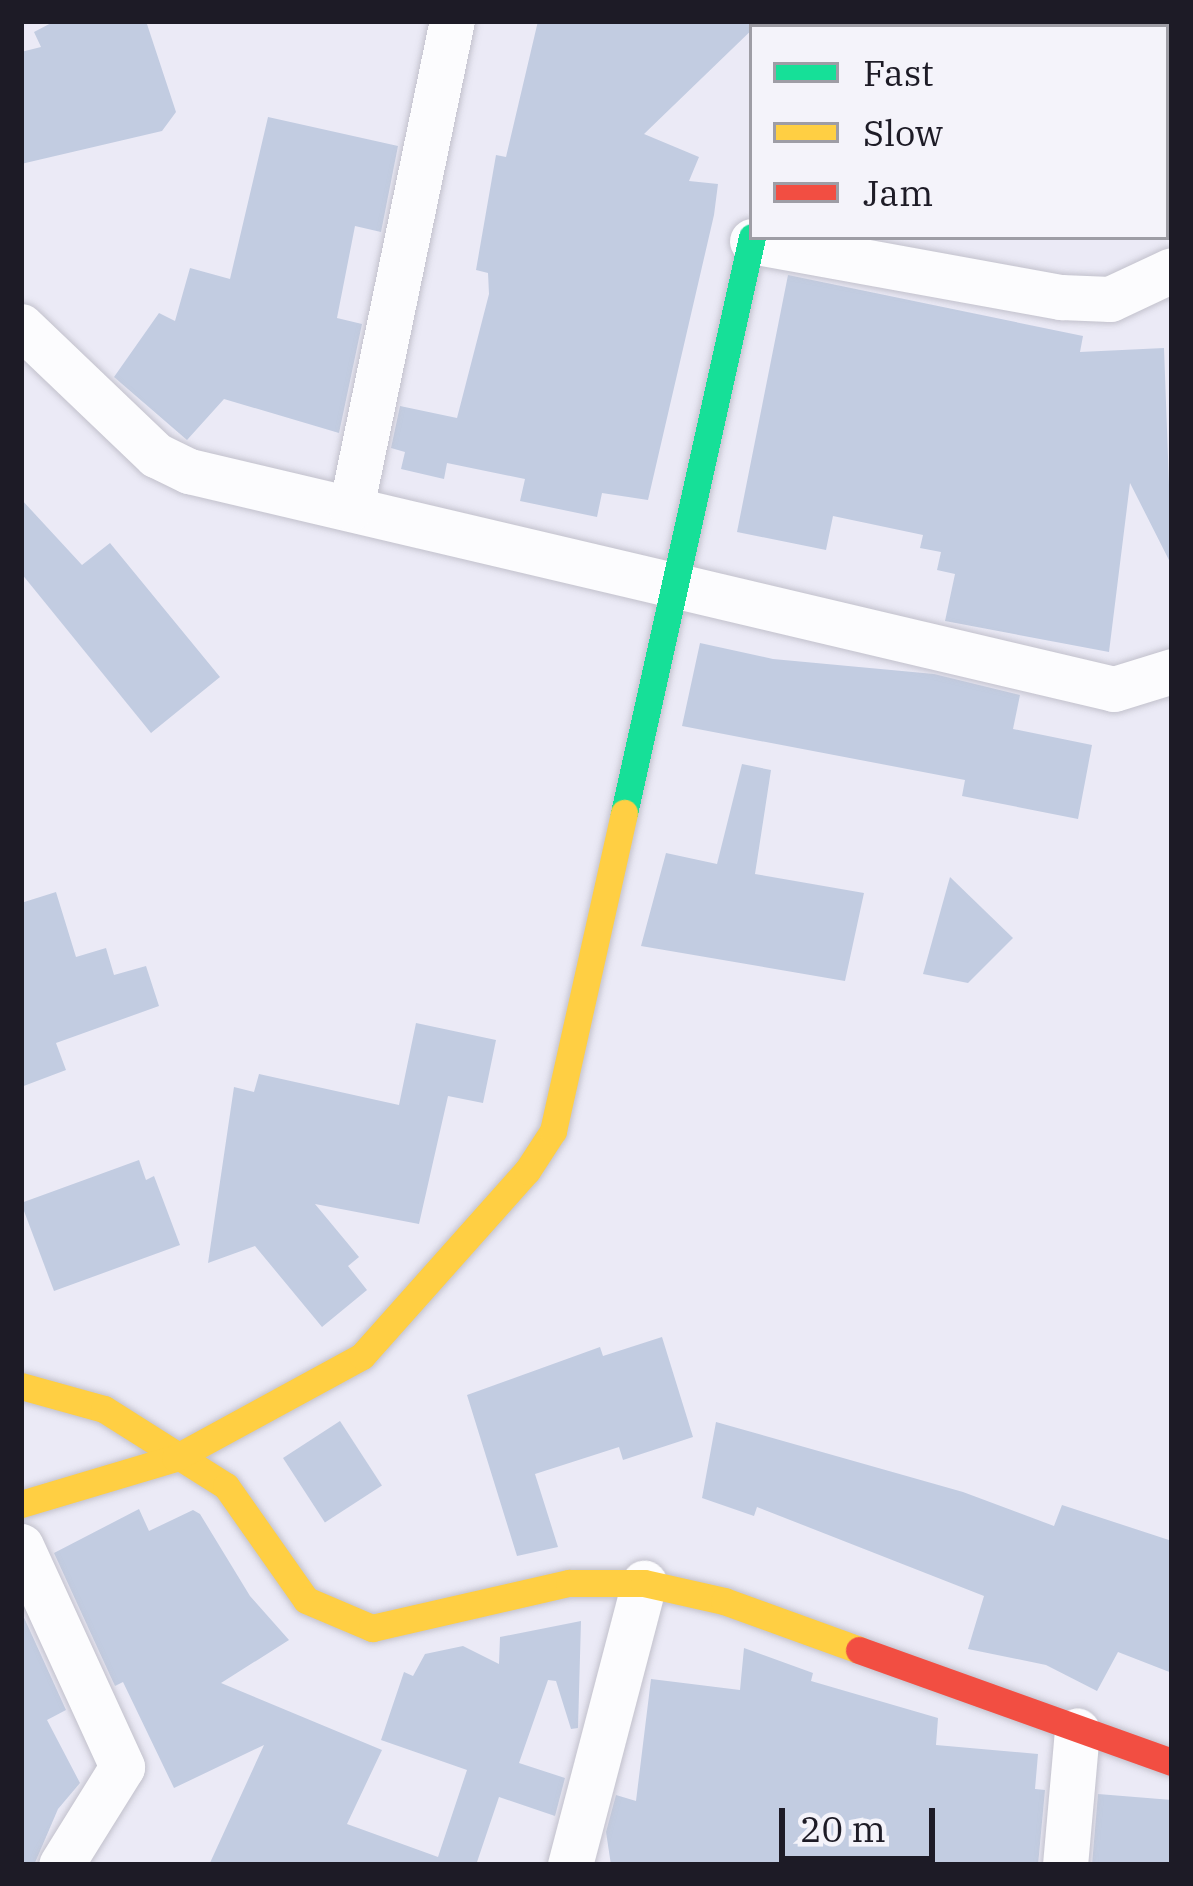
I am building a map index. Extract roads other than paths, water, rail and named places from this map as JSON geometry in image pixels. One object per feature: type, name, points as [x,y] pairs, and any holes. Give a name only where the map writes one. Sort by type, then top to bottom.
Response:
[{"type":"street","points":[[351,508],[452,21]]},
{"type":"street","points":[[21,1504],[175,1458],[362,1356],[527,1171],[553,1130],[752,240]]},
{"type":"street","points":[[757,240],[1061,297],[1110,299],[1172,270]]},
{"type":"street","points":[[21,326],[156,455],[189,471],[670,590],[1114,689],[1172,671]]},
{"type":"street","points":[[21,1385],[104,1409],[226,1486],[306,1600],[372,1628],[568,1583],[644,1583],[724,1601],[1172,1762]]},
{"type":"street","points":[[21,1546],[122,1767],[61,1865]]},
{"type":"street","points":[[570,1865],[644,1583]]},
{"type":"street","points":[[1065,1865],[1076,1731]]}]
